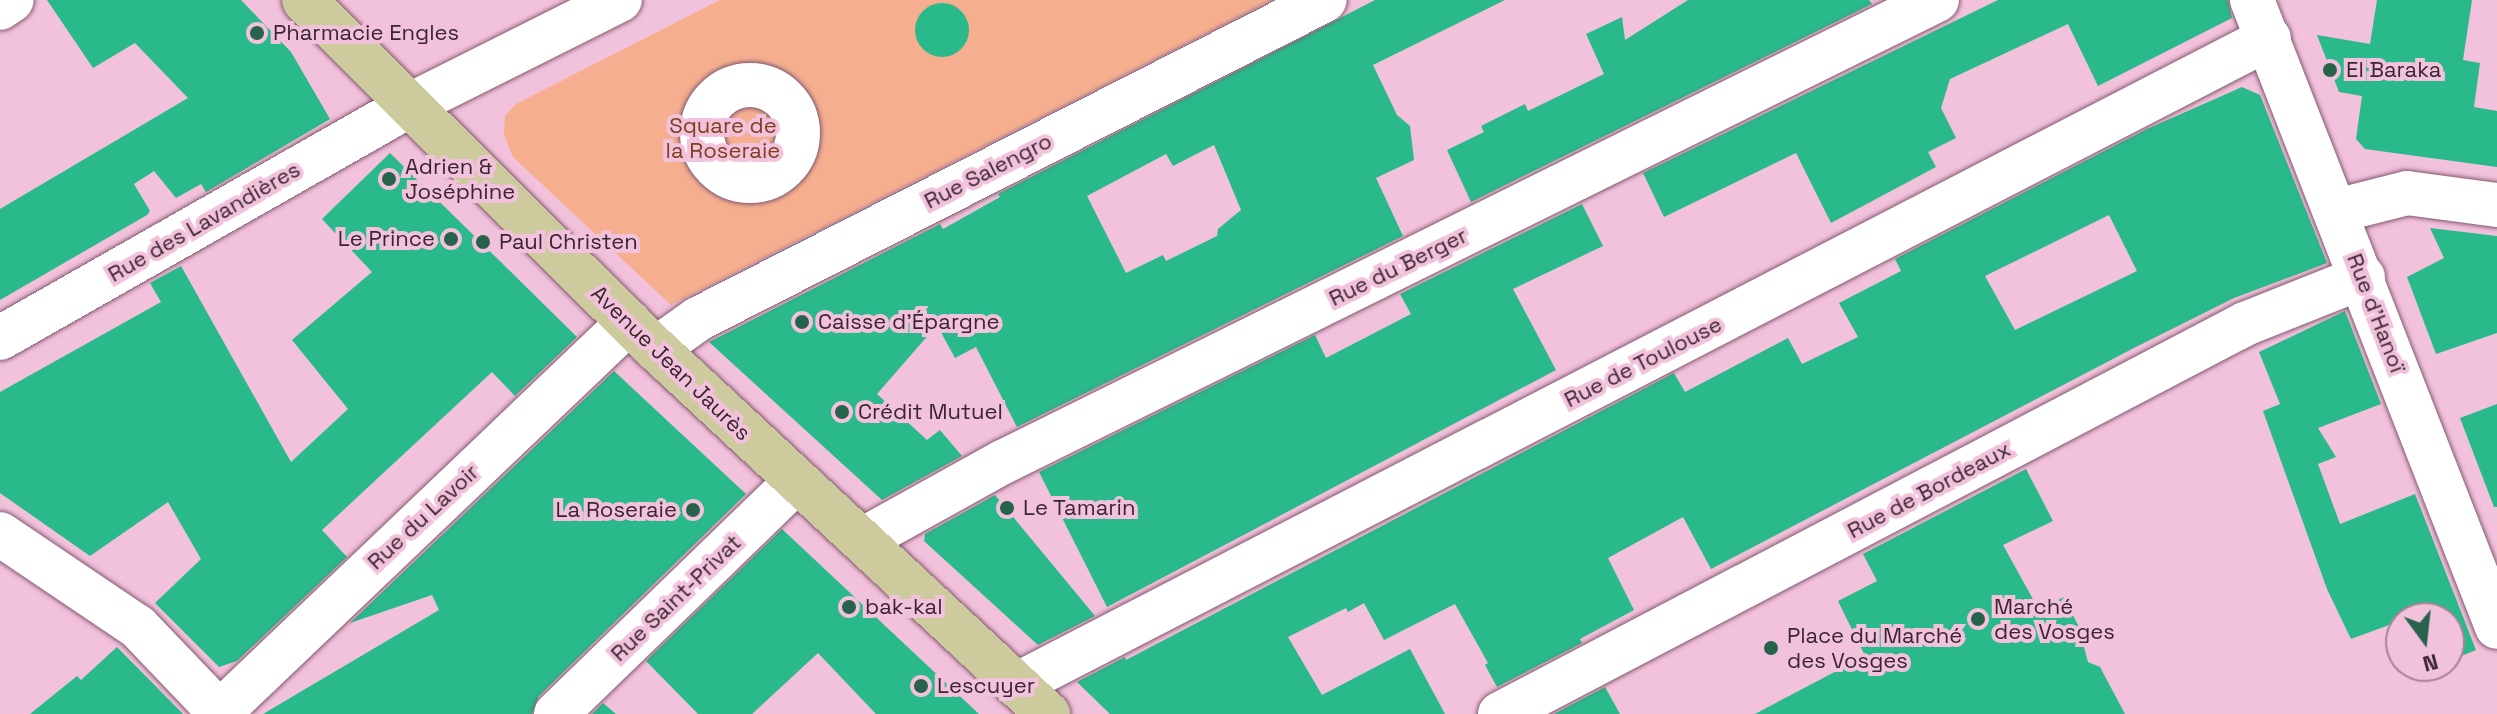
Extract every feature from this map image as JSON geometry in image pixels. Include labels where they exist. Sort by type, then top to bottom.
[{"type":"main road","name":"Avenue Jean Jaurès","points":[[304,0],[642,336],[795,482],[862,540],[1048,714]]},
{"type":"street","points":[[0,8],[12,0]]},
{"type":"street","name":"Rue des Lavandières","points":[[0,338],[408,106],[620,0]]},
{"type":"street","name":"Rue Salengro","points":[[642,336],[698,319],[1325,0]]},
{"type":"street","name":"Rue du Berger","points":[[862,540],[1003,462],[1937,0]]},
{"type":"street","name":"Rue d'Hanoï","points":[[2261,19],[2497,627]]},
{"type":"street","name":"Rue de Toulouse","points":[[1016,685],[2261,19]]},
{"type":"street","points":[[2336,211],[2407,193],[2497,205]]},
{"type":"street","name":"Rue de Bordeaux","points":[[1500,714],[2245,324],[2363,277]]},
{"type":"street","name":"Rue du Lavoir","points":[[220,713],[642,336]]},
{"type":"street","name":"Rue Saint-Privat","points":[[556,714],[795,482]]},
{"type":"street","points":[[0,534],[138,627],[220,713]]},
{"type":"green space","name":"Square de la Roseraie","points":[[720,0],[1272,0],[671,305],[513,157],[504,135],[505,116],[516,104]]},
{"type":"building","points":[[47,0],[241,0],[291,52],[330,119],[206,192],[201,184],[176,198],[154,171],[134,184],[150,211],[147,215],[0,300],[0,209],[188,98],[135,43],[93,68]]},
{"type":"building","points":[[1375,0],[1505,0],[1373,65],[1397,115],[1410,126],[1414,160],[1376,178],[1403,236],[1017,427],[976,347],[955,358],[937,325],[877,394],[927,440],[940,430],[962,456],[882,500],[709,342],[940,224],[943,229],[1000,197],[998,194]],"holes":[[[1214,145],[1241,210],[1218,229],[1217,236],[1166,261],[1163,255],[1126,273],[1087,196],[1166,154],[1173,166]]]},
{"type":"building","points":[[1688,0],[1869,0],[1872,4],[1471,202],[1447,150],[1484,132],[1481,126],[1525,104],[1528,111],[1604,74],[1586,34],[1622,17],[1625,40]]},
{"type":"building","points":[[1998,0],[2228,0],[2232,18],[2098,86],[2068,24],[1950,79],[1941,108],[1956,138],[1928,152],[1936,167],[1831,223],[1796,153],[1664,217],[1643,173]]},
{"type":"building","points":[[2377,0],[2472,0],[2463,60],[2480,63],[2474,107],[2497,111],[2497,167],[2365,149],[2356,139],[2362,96],[2339,92],[2317,35],[2370,44]]},
{"type":"building","points":[[942,3],[961,11],[969,30],[961,49],[942,57],[923,49],[915,30],[923,11]]},
{"type":"building","points":[[2242,87],[2260,95],[2327,263],[2234,298],[1711,569],[1683,517],[1608,558],[1634,610],[1580,639],[1582,643],[1497,687],[1485,665],[1488,663],[1455,604],[1384,640],[1364,603],[1348,612],[1346,608],[1288,637],[1322,695],[1410,649],[1445,714],[1110,714],[1077,682],[1125,657],[1126,660],[1674,373],[1685,392],[1788,338],[1802,364],[1858,337],[1839,303],[1901,271],[1895,259],[2147,129]],"holes":[[[2109,215],[2137,271],[2015,330],[1985,276]]]},
{"type":"building","points":[[390,153],[577,337],[515,396],[492,372],[322,530],[347,557],[237,661],[219,667],[155,603],[201,559],[168,502],[90,556],[0,493],[0,392],[161,302],[150,283],[181,266],[291,462],[348,409],[292,340],[372,272],[322,219]]},
{"type":"building","points":[[1582,204],[1603,246],[1513,289],[1556,370],[1107,607],[1039,472],[1315,335],[1326,358],[1411,314],[1400,294]]},
{"type":"building","points":[[2430,228],[2497,236],[2497,333],[2436,354],[2407,277],[2444,258]]},
{"type":"building","points":[[2345,311],[2381,404],[2318,428],[2336,457],[2318,464],[2340,524],[2415,494],[2457,602],[2385,602],[2385,627],[2351,639],[2327,589],[2263,411],[2280,404],[2259,352]]},
{"type":"building","points":[[614,371],[746,494],[539,696],[532,714],[263,714],[439,610],[432,595],[350,623]]},
{"type":"building","points":[[2497,404],[2497,507],[2494,507],[2460,418]]},
{"type":"building","points":[[2026,469],[2053,521],[2003,545],[2039,610],[2064,597],[2078,625],[2088,662],[2100,667],[2125,714],[1755,714],[1865,656],[1838,601],[1877,581],[1863,554]]},
{"type":"building","points":[[995,495],[1095,616],[1038,645],[924,541],[925,534]]},
{"type":"building","points":[[782,529],[979,714],[876,714],[818,653],[752,714],[698,714],[646,661]]},
{"type":"building","points":[[2465,622],[2476,650],[2465,654]]},
{"type":"building","points":[[117,647],[183,714],[30,714],[77,676],[81,680]]},
{"type":"building","points":[[1605,687],[1620,714],[1554,714]]},
{"type":"building","points":[[603,703],[616,714],[592,714]]},
{"type":"place","name":"Pharmacie Engles","points":[[257,33]]},
{"type":"place","name":"El Baraka","points":[[2330,70]]},
{"type":"place","name":"Adrien & Joséphine","points":[[389,179]]},
{"type":"place","name":"Le Prince","points":[[451,239]]},
{"type":"place","name":"Paul Christen","points":[[483,242]]},
{"type":"place","name":"Caisse d'Épargne","points":[[802,322]]},
{"type":"place","name":"Crédit Mutuel","points":[[842,412]]},
{"type":"place","name":"Le Tamarin","points":[[1007,508]]},
{"type":"place","name":"La Roseraie","points":[[693,510]]},
{"type":"place","name":"bak-kal","points":[[849,607]]},
{"type":"place","name":"Marché des Vosges","points":[[1978,619]]},
{"type":"place","name":"Place du Marché des Vosges","points":[[1771,648]]},
{"type":"place","name":"Lescuyer","points":[[921,686]]}]
